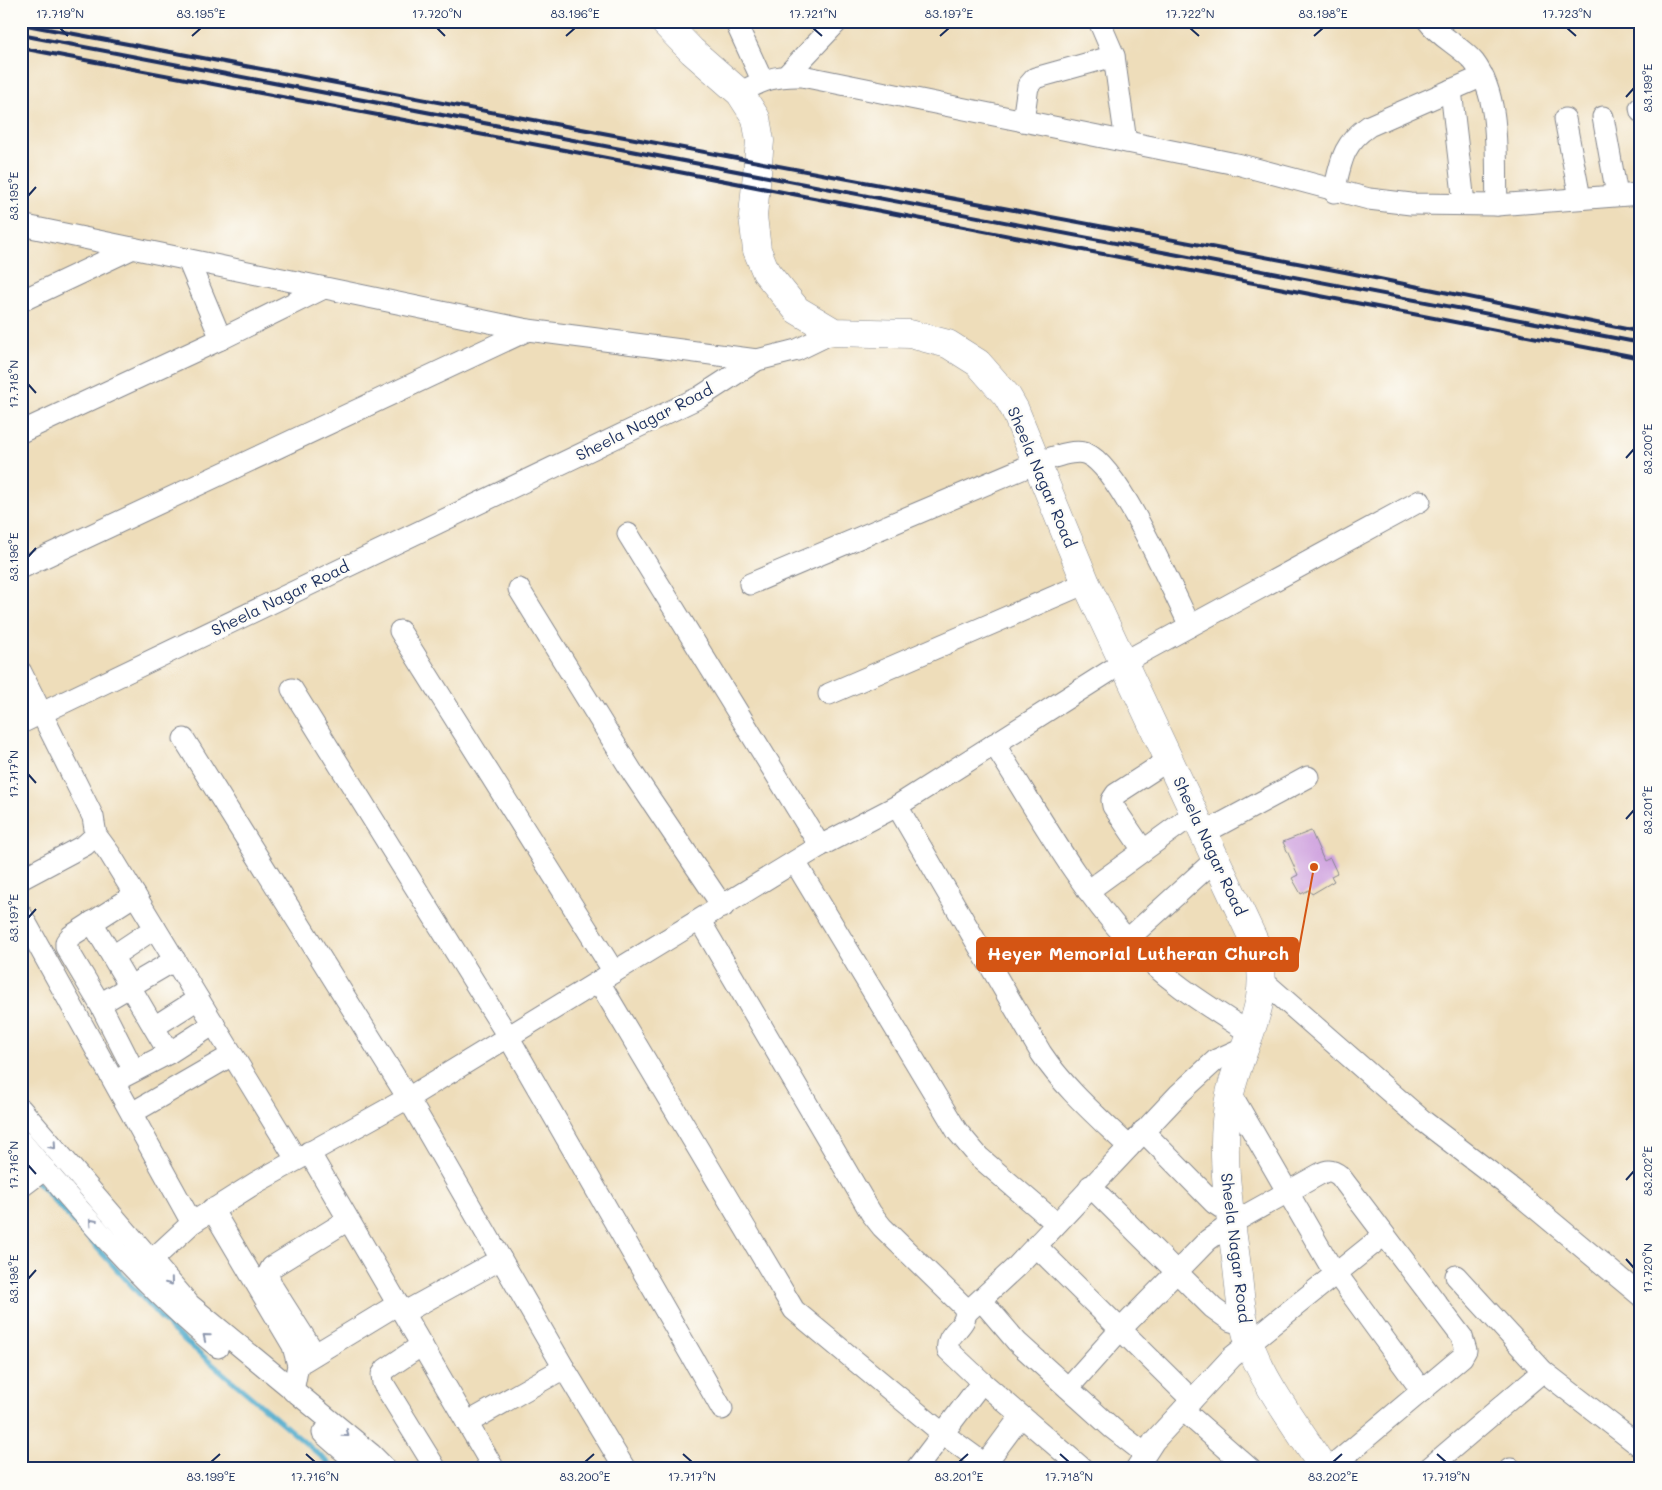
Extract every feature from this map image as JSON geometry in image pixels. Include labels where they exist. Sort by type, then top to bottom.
[{"type":"main road","points":[[663,21],[692,51],[751,87],[760,140],[753,216],[757,250],[766,272],[798,310],[834,332]]},
{"type":"main road","name":"Sheela Nagar Road","points":[[834,332],[910,334],[948,344],[978,362],[1007,396],[1086,583],[1256,946],[1262,964],[1263,981],[1258,1011],[1230,1092],[1225,1119],[1224,1146],[1231,1219],[1247,1333],[1268,1379],[1324,1469]]},
{"type":"street","points":[[735,21],[751,87],[787,75],[802,76],[1263,170],[1334,192],[1369,199],[1411,204],[1497,204],[1641,194]]},
{"type":"street","points":[[787,75],[838,21]]},
{"type":"street","points":[[1099,21],[1114,56],[1126,142]]},
{"type":"street","points":[[1428,21],[1434,29],[1462,50],[1482,76],[1494,110],[1497,204]]},
{"type":"street","points":[[1023,121],[1028,86],[1035,78],[1114,56]]},
{"type":"street","points":[[1334,192],[1344,153],[1357,134],[1369,126],[1482,76]]},
{"type":"street","points":[[1451,90],[1464,203]]},
{"type":"street","points":[[1603,117],[1617,195]]},
{"type":"street","points":[[1565,119],[1580,198]]},
{"type":"street","points":[[21,225],[322,289],[528,330],[756,360]]},
{"type":"street","points":[[21,301],[133,248]]},
{"type":"street","points":[[188,260],[221,339]]},
{"type":"street","points":[[21,432],[221,339],[322,289]]},
{"type":"street","points":[[21,568],[528,330]]},
{"type":"street","name":"Sheela Nagar Road","points":[[21,723],[700,397],[756,360],[797,350],[834,332]]},
{"type":"street","points":[[750,584],[1036,463],[1079,452],[1094,458],[1108,470],[1124,496],[1190,626]]},
{"type":"street","points":[[145,1267],[192,1222],[212,1209],[302,1156],[408,1098],[509,1038],[820,846],[897,806],[1124,662],[1420,501]]},
{"type":"street","points":[[628,534],[820,846]]},
{"type":"street","points":[[829,694],[1086,583]]},
{"type":"street","points":[[519,589],[634,775],[723,907]]},
{"type":"street","points":[[400,631],[606,977],[794,1310],[942,1433],[986,1467],[1021,1416]]},
{"type":"street","points":[[21,672],[93,817],[96,835],[232,1054],[348,1220],[494,1469]]},
{"type":"street","points":[[292,689],[509,1038],[722,1409]]},
{"type":"street","points":[[184,738],[408,1098],[564,1368],[625,1469]]},
{"type":"street","points":[[994,744],[1088,891],[1127,940],[1191,996],[1248,1040],[1216,1060],[1136,1139],[1090,1186],[1036,1246],[974,1307],[949,1339],[948,1350],[982,1382],[1083,1469]]},
{"type":"street","points":[[1143,850],[1112,800],[1116,794],[1170,759]]},
{"type":"street","points":[[1088,891],[1143,850],[1199,823],[1308,777]]},
{"type":"street","points":[[897,806],[1053,1071],[1078,1098],[1136,1139],[1214,1202],[1231,1219]]},
{"type":"street","points":[[21,879],[85,846],[96,835]]},
{"type":"street","points":[[1127,940],[1216,859]]},
{"type":"street","points":[[795,862],[957,1131],[975,1152],[1056,1223]]},
{"type":"street","points":[[134,1071],[100,1004],[66,947],[66,942],[70,936],[135,895]]},
{"type":"street","points":[[21,914],[192,1222]]},
{"type":"street","points":[[700,921],[871,1213],[882,1227],[964,1307],[974,1307],[1007,1332],[1112,1428],[1140,1461],[1247,1333],[1335,1273],[1384,1234]]},
{"type":"street","points":[[92,922],[169,1053]]},
{"type":"street","points":[[113,956],[155,928]]},
{"type":"street","points":[[100,1004],[174,960]]},
{"type":"street","points":[[1263,981],[1422,1120],[1516,1192],[1641,1296]]},
{"type":"street","points":[[154,1026],[198,999]]},
{"type":"street","points":[[113,1082],[169,1053],[214,1024]]},
{"type":"street","points":[[132,1113],[232,1054]]},
{"type":"street","points":[[1230,1092],[1335,1273],[1422,1391]]},
{"type":"street","points":[[21,1109],[145,1267],[178,1314],[358,1467]]},
{"type":"street","points":[[21,1141],[33,1178],[145,1267],[293,1391],[372,1454],[386,1469]]},
{"type":"street","points":[[1068,1388],[1120,1330],[1231,1219],[1288,1193],[1327,1170],[1332,1171],[1340,1176],[1465,1342],[1466,1350],[1462,1357],[1329,1469]]},
{"type":"street","points":[[1090,1186],[1213,1308],[1247,1333]]},
{"type":"street","points":[[212,1209],[293,1346],[307,1360]]},
{"type":"street","points":[[307,1360],[268,1277],[269,1272],[272,1268],[348,1220]]},
{"type":"street","points":[[1036,1246],[1120,1330],[1187,1405],[1250,1469]]},
{"type":"street","points":[[293,1391],[307,1360],[401,1309],[501,1259]]},
{"type":"street","points":[[1456,1276],[1543,1371],[1641,1447]]},
{"type":"street","points":[[422,1345],[386,1369],[382,1375],[383,1383],[436,1469]]},
{"type":"street","points":[[467,1423],[564,1368]]},
{"type":"street","points":[[1428,1469],[1543,1371]]},
{"type":"street","points":[[916,1469],[982,1382]]},
{"type":"building","points":[[1311,831],[1324,861],[1330,858],[1337,873],[1331,876],[1334,881],[1312,894],[1309,890],[1301,894],[1292,878],[1298,875],[1283,842]]},
{"type":"waterway","points":[[21,1165],[29,1174]]},
{"type":"waterway","points":[[37,1182],[170,1328],[336,1469]]},
{"type":"railway","points":[[21,24],[1345,272],[1641,332]]},
{"type":"railway","points":[[21,35],[1641,343]]},
{"type":"railway","points":[[21,48],[591,155],[1641,358]]},
{"type":"place","name":"Heyer Memorial Lutheran Church","points":[[1314,867]]}]
